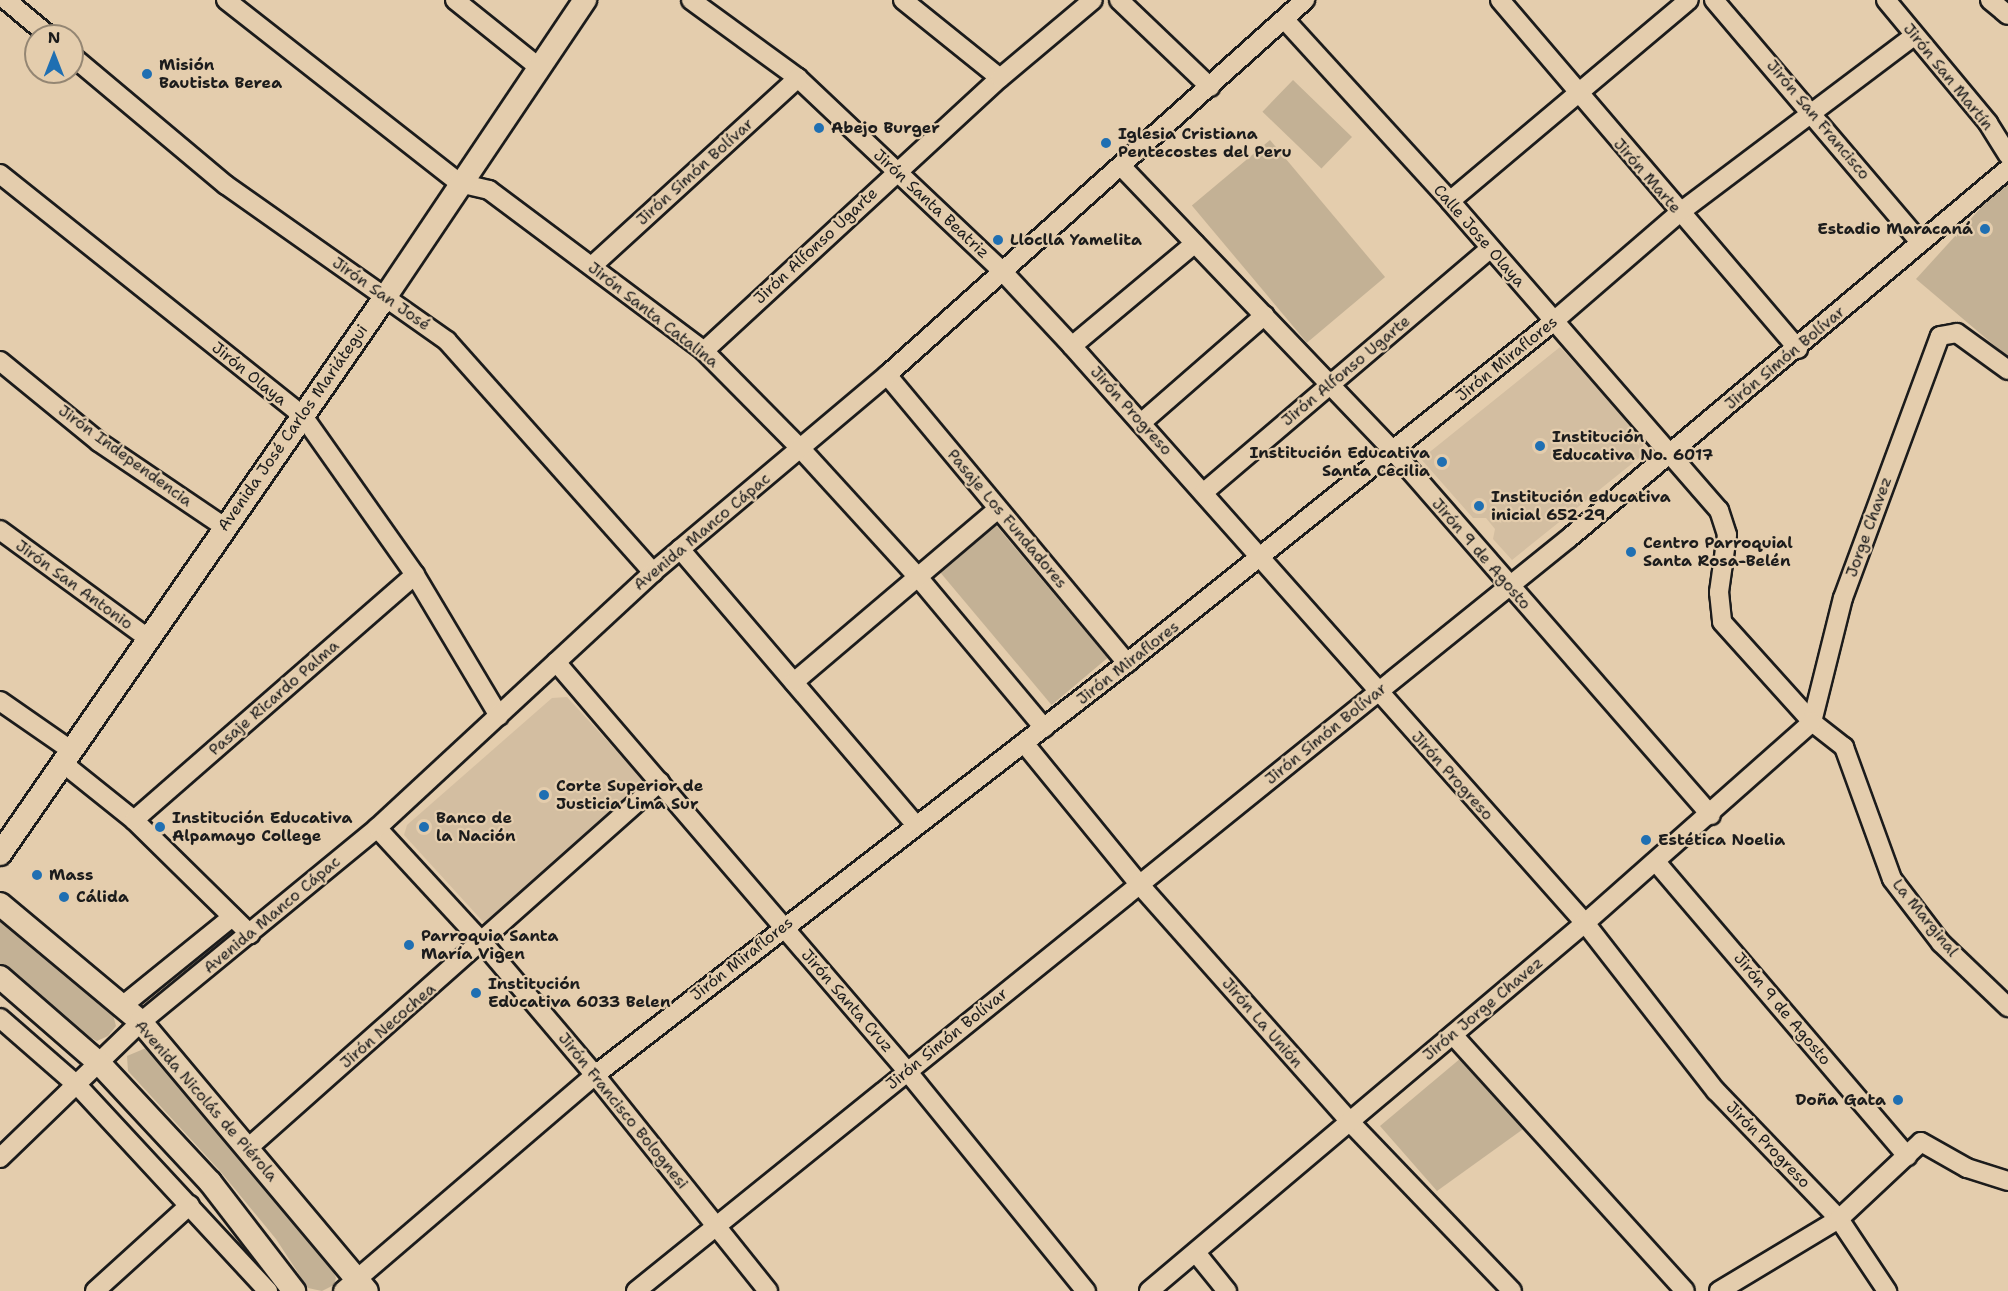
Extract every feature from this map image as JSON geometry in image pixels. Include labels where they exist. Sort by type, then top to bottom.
[{"type":"main road","name":"Avenida José Carlos Mariátegui","points":[[0,854],[68,758],[224,526],[386,296],[459,183],[585,0]]},
{"type":"main road","name":"Avenida Nicolás de Piérola","points":[[0,904],[141,1022],[248,1148],[356,1287]]},
{"type":"main road","points":[[0,977],[99,1063],[210,1182],[294,1291]]},
{"type":"street","points":[[6,0],[34,24]]},
{"type":"street","name":"Jirón Santa Catalina","points":[[226,0],[459,183],[489,190],[704,351],[801,449],[916,576],[1044,728]]},
{"type":"street","points":[[455,0],[540,68]]},
{"type":"street","name":"Jirón Santa Beatriz","points":[[691,0],[798,78],[1003,272]]},
{"type":"street","points":[[903,0],[1000,78]]},
{"type":"street","name":"Jirón Alfonso Ugarte","points":[[704,351],[896,171],[1000,78],[1093,0]]},
{"type":"street","points":[[1119,0],[1210,87]]},
{"type":"street","name":"Avenida Manco Cápac","points":[[0,1158],[78,1086],[141,1022],[377,828],[653,572],[887,375],[1122,167],[1305,0]]},
{"type":"street","name":"Jirón Marte","points":[[1500,0],[1578,96],[1798,349]]},
{"type":"street","points":[[1450,201],[1578,96],[1689,0]]},
{"type":"street","name":"Jirón San Francisco","points":[[1714,0],[1814,113],[1920,242]]},
{"type":"street","name":"Jirón San Martín","points":[[1886,0],[1988,123],[2008,155]]},
{"type":"street","points":[[1990,0],[2008,15]]},
{"type":"street","name":"Calle Jose Olaya","points":[[1285,20],[1450,201],[1489,250],[1672,453]]},
{"type":"street","name":"Jirón Miraflores","points":[[356,1287],[595,1075],[783,926],[915,824],[1024,744],[1261,558],[1554,321],[1679,213],[1914,36]]},
{"type":"street","name":"Jirón San José","points":[[84,66],[226,185],[447,341],[653,572]]},
{"type":"street","name":"Jirón Simón Bolívar","points":[[592,266],[798,78]]},
{"type":"street","points":[[1988,123],[2008,124]]},
{"type":"street","name":"Jirón 9 de Agosto","points":[[1122,167],[1394,452],[1507,585],[1711,815]]},
{"type":"street","name":"Jirón Simón Bolívar","points":[[636,1291],[718,1228],[907,1071],[1378,693],[1507,585],[1672,453],[1798,349],[1920,242],[2008,169]]},
{"type":"street","name":"Jirón Olaya","points":[[0,174],[303,416],[415,575],[499,716]]},
{"type":"street","points":[[1072,346],[1195,243]]},
{"type":"street","name":"Jirón Alfonso Ugarte","points":[[1203,492],[1489,250]]},
{"type":"street","name":"Jirón Progreso","points":[[1003,272],[1203,492],[1378,693],[1585,923],[1716,1091],[1839,1219],[1887,1291]]},
{"type":"street","points":[[1141,423],[1265,315]]},
{"type":"street","name":"Jorge Chavez","points":[[1812,722],[1843,598],[1940,336],[1948,332],[1957,333],[2008,369]]},
{"type":"street","name":"Jirón Independencia","points":[[0,361],[99,442],[224,526]]},
{"type":"street","name":"Pasaje Los Fundadores","points":[[887,375],[1127,663]]},
{"type":"street","name":"La Marginal","points":[[1672,453],[1724,522],[1728,553],[1719,592],[1722,622],[1812,722],[1844,747],[1892,879],[1941,943],[2008,1007]]},
{"type":"street","points":[[794,682],[916,576],[998,509]]},
{"type":"street","name":"Jirón San Antonio","points":[[0,530],[149,639]]},
{"type":"street","points":[[680,549],[915,824]]},
{"type":"street","name":"Pasaje Ricardo Palma","points":[[134,820],[415,575]]},
{"type":"street","name":"Jirón Santa Cruz","points":[[556,662],[907,1071],[1086,1291]]},
{"type":"street","points":[[0,701],[68,758],[250,934]]},
{"type":"street","name":"Jirón Jorge Chavez","points":[[1149,1291],[1197,1254],[1711,815],[1812,722]]},
{"type":"street","name":"Jirón La Unión","points":[[1024,744],[1139,884],[1350,1122],[1512,1291]]},
{"type":"street","name":"Jirón Necochea","points":[[248,1148],[483,943],[660,782]]},
{"type":"street","name":"Jirón Francisco Bolognesi","points":[[377,828],[483,943],[595,1075],[768,1291]]},
{"type":"street","name":"Jirón 9 de Agosto","points":[[1656,862],[1907,1156]]},
{"type":"street","points":[[121,1007],[232,916]]},
{"type":"street","points":[[209,935],[224,955]]},
{"type":"street","points":[[159,976],[175,995]]},
{"type":"street","points":[[0,1018],[78,1086],[268,1291]]},
{"type":"street","points":[[1453,1035],[1685,1291]]},
{"type":"street","points":[[1719,1291],[1839,1219],[1921,1142],[1967,1168],[2008,1181]]},
{"type":"street","points":[[94,1291],[190,1205]]},
{"type":"street","points":[[1197,1254],[1227,1291]]},
{"type":"shaded area","points":[[1293,80],[1352,137],[1321,169],[1262,112]]},
{"type":"shaded area","points":[[1270,140],[1385,277],[1307,343],[1192,206]]},
{"type":"shaded area","name":"Estadio Maracaná","points":[[2008,178],[2008,357],[1916,279]]},
{"type":"shaded area","name":"Institución Educativa No. 6017","points":[[1560,347],[1642,437],[1644,454],[1512,560],[1493,539],[1495,529],[1486,518],[1473,518],[1421,459]]},
{"type":"shaded area","points":[[995,524],[1107,658],[1052,705],[939,571]]},
{"type":"shaded area","points":[[567,697],[646,783],[487,926],[404,835],[407,825],[552,698]]},
{"type":"shaded area","points":[[0,917],[112,1011],[116,1026],[108,1036],[97,1041],[85,1035],[0,964]]},
{"type":"shaded area","points":[[146,1048],[330,1264],[336,1278],[334,1285],[322,1291],[308,1288],[276,1239],[220,1171],[128,1071],[127,1056]]},
{"type":"shaded area","points":[[1461,1058],[1526,1127],[1437,1191],[1380,1126]]},
{"type":"place","name":"Misión Bautista Berea","points":[[147,74]]},
{"type":"place","name":"Abejo Burger","points":[[819,128]]},
{"type":"place","name":"Iglesia Cristiana Pentecostes del Peru","points":[[1106,143]]},
{"type":"place","name":"Estadio Maracaná","points":[[1985,229]]},
{"type":"place","name":"Lloclla Yamelita","points":[[998,240]]},
{"type":"place","name":"Institución Educativa No. 6017","points":[[1540,446]]},
{"type":"place","name":"Institución Educativa Santa Cecilia","points":[[1442,462]]},
{"type":"place","name":"Institución educativa inicial 652 29","points":[[1479,506]]},
{"type":"place","name":"Centro Parroquial Santa Rosa-Belén","points":[[1631,552]]},
{"type":"place","name":"Corte Superior de Justicia Lima Sur","points":[[544,795]]},
{"type":"place","name":"Institución Educativa Alpamayo College","points":[[160,827]]},
{"type":"place","name":"Banco de la Nación","points":[[424,827]]},
{"type":"place","name":"Estética Noelia","points":[[1646,840]]},
{"type":"place","name":"Mass","points":[[37,875]]},
{"type":"place","name":"Cálida","points":[[64,897]]},
{"type":"place","name":"Parroquia Santa María Vigen","points":[[409,945]]},
{"type":"place","name":"Institución Educativa 6033 Belen","points":[[476,993]]},
{"type":"place","name":"Doña Gata","points":[[1898,1100]]}]
